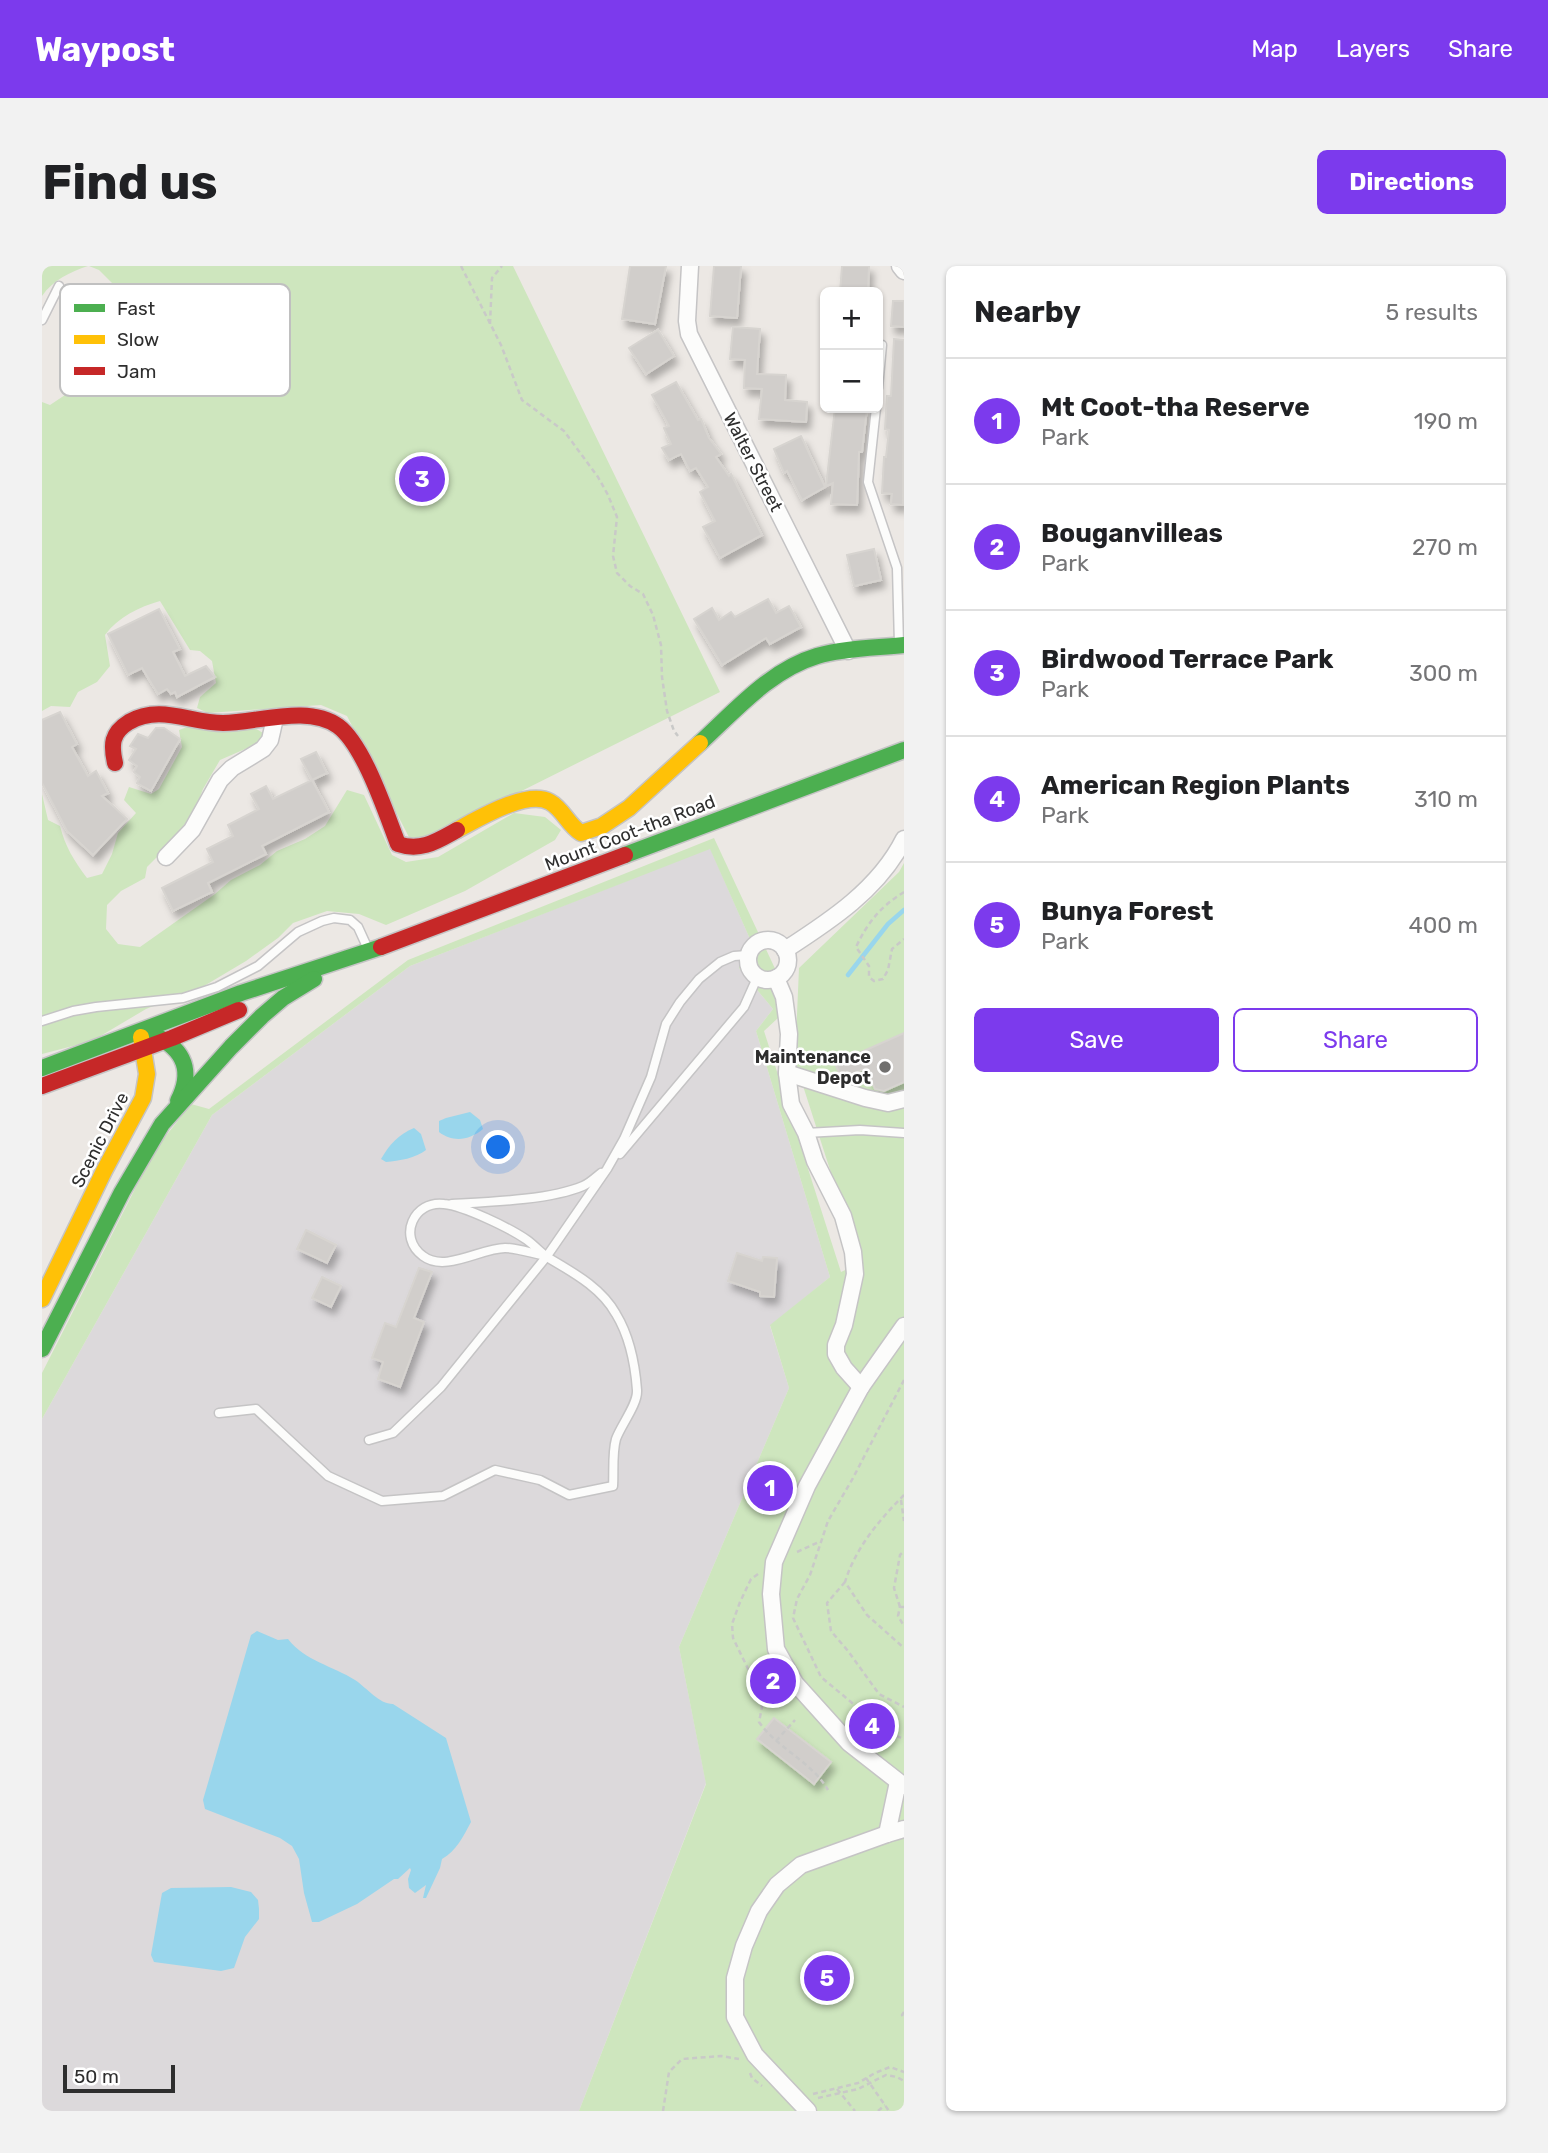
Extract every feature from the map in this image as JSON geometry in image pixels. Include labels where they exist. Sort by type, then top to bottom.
[{"type":"main road","points":[[115,763],[112,744],[114,736],[125,726],[149,715],[163,713],[192,720],[224,723],[303,716],[326,719],[339,726],[350,739],[374,784],[398,844],[417,849],[431,845],[511,804],[538,798],[549,801],[574,830],[581,833],[602,826],[629,808],[752,695],[782,671],[817,656],[901,645]]},
{"type":"main road","name":"Mount Coot-tha Road","points":[[42,1068],[260,986],[369,951],[904,750]]},
{"type":"main road","name":"Mount Coot-tha Road","points":[[42,1087],[166,1040],[321,975],[369,951]]},
{"type":"main road","points":[[162,1124],[230,1047],[262,1016],[289,993],[321,975]]},
{"type":"main road","points":[[42,1349],[121,1192],[182,1095],[186,1082],[186,1070],[181,1056],[166,1040],[139,1031]]},
{"type":"main road","name":"Scenic Drive","points":[[42,1298],[98,1183],[144,1098],[147,1080],[139,1031]]},
{"type":"street","name":"Walter Street","points":[[690,266],[687,321],[689,334],[848,651]]},
{"type":"street","points":[[900,266],[904,271]]},
{"type":"street","points":[[166,857],[192,831],[220,780],[232,768],[263,749],[270,740],[275,718]]},
{"type":"street","points":[[785,950],[820,928],[858,898],[896,856],[904,839]]},
{"type":"street","points":[[762,941],[775,942],[785,950],[788,963],[782,975],[776,978],[757,978],[749,968],[748,955],[751,949],[762,941]]},
{"type":"street","points":[[776,978],[784,997],[789,1034],[788,1073],[791,1104],[806,1133],[815,1161],[843,1216],[853,1252],[855,1274],[836,1353],[844,1368],[860,1387]]},
{"type":"street","points":[[788,1073],[887,1103],[904,1099]]},
{"type":"street","points":[[887,1834],[901,1784],[849,1743],[795,1683],[776,1648],[771,1594],[774,1562],[807,1486],[860,1387],[904,1326]]},
{"type":"street","points":[[804,2103],[755,2055],[735,2017],[735,1978],[744,1946],[759,1911],[777,1885],[801,1865],[904,1829]]},
{"type":"lane","points":[[42,320],[59,286]]},
{"type":"lane","points":[[876,413],[869,482],[897,568],[901,645]]},
{"type":"lane","points":[[42,1021],[73,1011],[148,1001],[170,1001],[209,990],[258,966],[298,932],[322,920],[350,920],[358,927],[369,951]]},
{"type":"lane","points":[[547,1256],[505,1248],[458,1260],[426,1259],[415,1250],[409,1239],[409,1229],[414,1218],[423,1209],[436,1203],[524,1198],[562,1192],[585,1185],[607,1169],[639,1109],[666,1024],[680,1002],[699,979],[720,962],[734,956],[748,955]]},
{"type":"lane","points":[[369,1440],[393,1433],[441,1387],[547,1256],[607,1169],[744,1007],[757,978]]},
{"type":"lane","points":[[806,1133],[860,1130],[904,1133]]},
{"type":"lane","points":[[219,1413],[256,1409],[328,1476],[382,1501],[443,1496],[495,1470],[541,1480],[569,1495],[613,1486],[615,1441],[638,1394],[631,1344],[615,1312],[590,1284],[514,1232],[450,1204]]},
{"type":"path","points":[[461,266],[501,345],[522,400],[564,431],[608,495],[617,517],[613,556],[617,573],[643,594],[653,615],[661,645],[667,711],[674,731],[691,752]]},
{"type":"path","points":[[490,324],[492,278],[502,266]]},
{"type":"path","points":[[904,892],[866,925],[856,947],[869,966],[869,977],[874,981],[883,979],[888,970],[892,949],[904,939]]},
{"type":"path","points":[[904,1380],[828,1521],[810,1575],[797,1599],[793,1618],[821,1677],[869,1717],[904,1739]]},
{"type":"path","points":[[902,1497],[904,1521]]},
{"type":"path","points":[[902,1497],[874,1527],[850,1565],[845,1582],[827,1603],[831,1631],[879,1694],[904,1707]]},
{"type":"path","points":[[797,1551],[821,1541]]},
{"type":"path","points":[[904,1551],[900,1555],[894,1588],[902,1607],[898,1616],[904,1626]]},
{"type":"path","points":[[774,1562],[751,1580],[732,1624],[733,1638],[753,1679],[762,1707],[758,1722],[776,1741],[820,1776],[828,1790]]},
{"type":"path","points":[[845,1582],[867,1615],[904,1648]]},
{"type":"path","points":[[776,1741],[794,1720]]},
{"type":"path","points":[[904,2012],[904,2018]]},
{"type":"path","points":[[663,2111],[669,2072],[682,2059],[721,2056],[745,2060],[755,2055]]},
{"type":"path","points":[[804,2103],[858,2083],[890,2067],[904,2072]]},
{"type":"path","points":[[804,2103],[841,2094],[886,2075],[904,2081]]},
{"type":"path","points":[[866,2078],[889,2111]]},
{"type":"path","points":[[837,2089],[855,2111]]},
{"type":"path","points":[[878,2111],[885,2105]]},
{"type":"shaded area","points":[[710,848],[750,939],[740,954],[739,968],[773,1009],[756,1031],[830,1277],[770,1326],[789,1388],[679,1647],[706,1783],[579,2111],[42,2111],[42,1419],[212,1115],[410,966]]},
{"type":"green space","points":[[42,266],[88,266],[62,277],[42,296]]},
{"type":"green space","points":[[89,266],[513,266],[720,692],[413,845],[347,716],[321,705],[208,713],[197,708],[200,697],[216,683],[212,661],[200,651],[190,650],[160,601],[130,614],[116,623],[105,635],[110,666],[97,682],[78,692],[70,707],[51,706],[42,711],[42,402],[50,405],[64,396],[290,396],[290,284],[113,284],[99,270]]},
{"type":"green space","points":[[250,725],[263,733],[261,742],[220,760],[196,807],[174,840],[147,867],[145,878],[121,891],[107,905],[106,929],[118,944],[140,947],[231,880],[260,865],[277,851],[305,839],[325,826],[347,790],[364,795],[392,855],[406,862],[438,857],[514,813],[545,817],[561,830],[555,840],[465,891],[386,925],[359,914],[327,911],[293,923],[278,938],[246,961],[204,986],[146,1009],[92,1041],[42,1054],[42,794],[48,820],[60,826],[70,853],[87,878],[102,874],[118,833],[136,813],[124,800],[129,787],[151,794],[159,789],[182,747],[179,730],[187,727]]},
{"type":"green space","points":[[714,838],[792,1005],[764,1031],[841,1272],[860,1263],[795,1061],[799,968],[899,872],[904,863],[904,2111],[579,2111],[706,1784],[679,1647],[789,1388],[770,1325],[830,1277],[756,1031],[773,1009],[739,968],[740,955],[750,939],[710,849],[410,966],[212,1115],[42,1419],[42,1373],[136,1187],[161,1142],[191,1104],[209,1109],[408,960]]},
{"type":"water","points":[[470,1112],[480,1120],[483,1129],[478,1133],[456,1139],[439,1132],[439,1121]]},
{"type":"water","points":[[414,1128],[421,1134],[426,1150],[402,1160],[386,1162],[381,1159],[395,1140]]},
{"type":"water","points":[[257,1631],[278,1640],[288,1639],[303,1653],[347,1675],[378,1699],[393,1704],[446,1738],[471,1822],[455,1848],[442,1859],[426,1898],[423,1898],[426,1885],[415,1893],[409,1888],[410,1868],[398,1879],[357,1904],[319,1922],[312,1922],[299,1859],[292,1846],[280,1838],[205,1809],[203,1800],[251,1635]]},
{"type":"water","points":[[231,1887],[251,1892],[258,1900],[259,1909],[259,1919],[245,1937],[234,1968],[221,1971],[154,1962],[151,1955],[162,1893],[171,1888]]},
{"type":"building","points":[[630,266],[666,266],[655,324],[622,319]]},
{"type":"building","points":[[714,266],[741,266],[737,318],[710,316]]},
{"type":"building","points":[[842,266],[869,266],[868,287],[840,287]]},
{"type":"building","points":[[893,301],[904,301],[904,327],[891,326]]},
{"type":"building","points":[[733,327],[760,329],[757,374],[786,375],[785,400],[807,402],[806,422],[759,419],[762,389],[744,388],[745,360],[730,359]]},
{"type":"building","points":[[658,330],[674,356],[646,374],[629,348]]},
{"type":"building","points":[[894,339],[904,340],[903,505],[891,504],[892,494],[882,493],[889,430],[885,429],[887,396],[891,396]]},
{"type":"building","points":[[676,382],[721,454],[716,457],[729,476],[731,474],[762,535],[720,558],[703,527],[715,521],[700,492],[708,487],[696,468],[690,471],[681,454],[669,460],[662,448],[671,444],[664,428],[669,426],[652,395]]},
{"type":"building","points":[[834,413],[866,413],[862,452],[859,452],[857,505],[831,504],[833,483],[826,486]]},
{"type":"building","points":[[801,436],[825,487],[802,500],[787,471],[784,473],[774,449]]},
{"type":"building","points":[[874,549],[881,580],[854,586],[847,555]]},
{"type":"building","points":[[768,599],[776,613],[789,606],[801,627],[770,644],[766,638],[722,665],[694,619],[712,608],[719,620],[731,612],[735,617]]},
{"type":"building","points":[[159,609],[180,649],[173,652],[185,676],[206,666],[215,677],[177,697],[175,692],[171,694],[167,689],[158,694],[142,668],[128,675],[108,634]]},
{"type":"building","points":[[60,712],[77,744],[72,747],[88,776],[96,771],[108,793],[102,796],[127,819],[93,855],[67,831],[42,783],[42,720]]},
{"type":"building","points":[[156,728],[164,728],[180,739],[151,791],[137,783],[140,777],[134,772],[137,766],[129,760],[136,749],[130,746],[138,734],[148,738]]},
{"type":"building","points":[[316,752],[327,773],[312,780],[301,759]]},
{"type":"building","points":[[312,780],[329,812],[262,846],[266,854],[208,883],[212,892],[173,911],[162,888],[213,862],[207,849],[233,836],[228,825],[259,809],[251,794],[266,786],[273,799]]},
{"type":"building","name":"Maintenance Depot","points":[[904,1033],[904,1082],[884,1091],[875,1089],[866,1068],[842,1079],[836,1066]]},
{"type":"building","points":[[306,1230],[336,1245],[327,1263],[297,1249]]},
{"type":"building","points":[[737,1253],[762,1261],[763,1257],[777,1258],[774,1297],[760,1296],[760,1292],[728,1281]]},
{"type":"building","points":[[419,1268],[432,1272],[414,1318],[424,1322],[400,1387],[378,1379],[383,1362],[372,1358],[385,1323],[396,1327]]},
{"type":"building","points":[[322,1277],[341,1286],[331,1307],[312,1298]]},
{"type":"building","points":[[774,1718],[831,1762],[814,1784],[757,1739]]},
{"type":"waterway","points":[[848,975],[888,924],[904,910]]},
{"type":"traffic: fast","points":[[700,743],[754,693],[800,662],[838,651],[904,645]]},
{"type":"traffic: fast","points":[[625,855],[904,750]]},
{"type":"traffic: fast","points":[[42,1068],[241,993],[381,947]]},
{"type":"traffic: fast","points":[[42,1349],[122,1192],[162,1124],[262,1016],[283,998],[314,979]]},
{"type":"traffic: fast","points":[[156,1036],[174,1048],[183,1063],[185,1081],[178,1101]]},
{"type":"traffic: slow","points":[[457,830],[503,807],[529,799],[540,799],[555,805],[581,833],[602,826],[629,808],[700,743]]},
{"type":"traffic: slow","points":[[42,1299],[143,1098],[147,1074],[141,1037]]},
{"type":"traffic: jam","points":[[115,763],[113,745],[116,735],[123,726],[141,717],[164,714],[223,723],[282,716],[312,716],[338,726],[357,748],[373,780],[398,844],[422,846],[457,830]]},
{"type":"traffic: jam","points":[[381,947],[625,855]]},
{"type":"traffic: jam","points":[[42,1086],[239,1010]]},
{"type":"place","name":"Birdwood Terrace Park","points":[[422,479]]},
{"type":"place","name":"Maintenance Depot","points":[[885,1067]]},
{"type":"place","name":"Mt Coot-tha Reserve","points":[[770,1488]]},
{"type":"place","name":"Bouganvilleas","points":[[773,1681]]},
{"type":"place","name":"American Region Plants","points":[[872,1726]]},
{"type":"place","name":"Bunya Forest","points":[[827,1978]]}]
